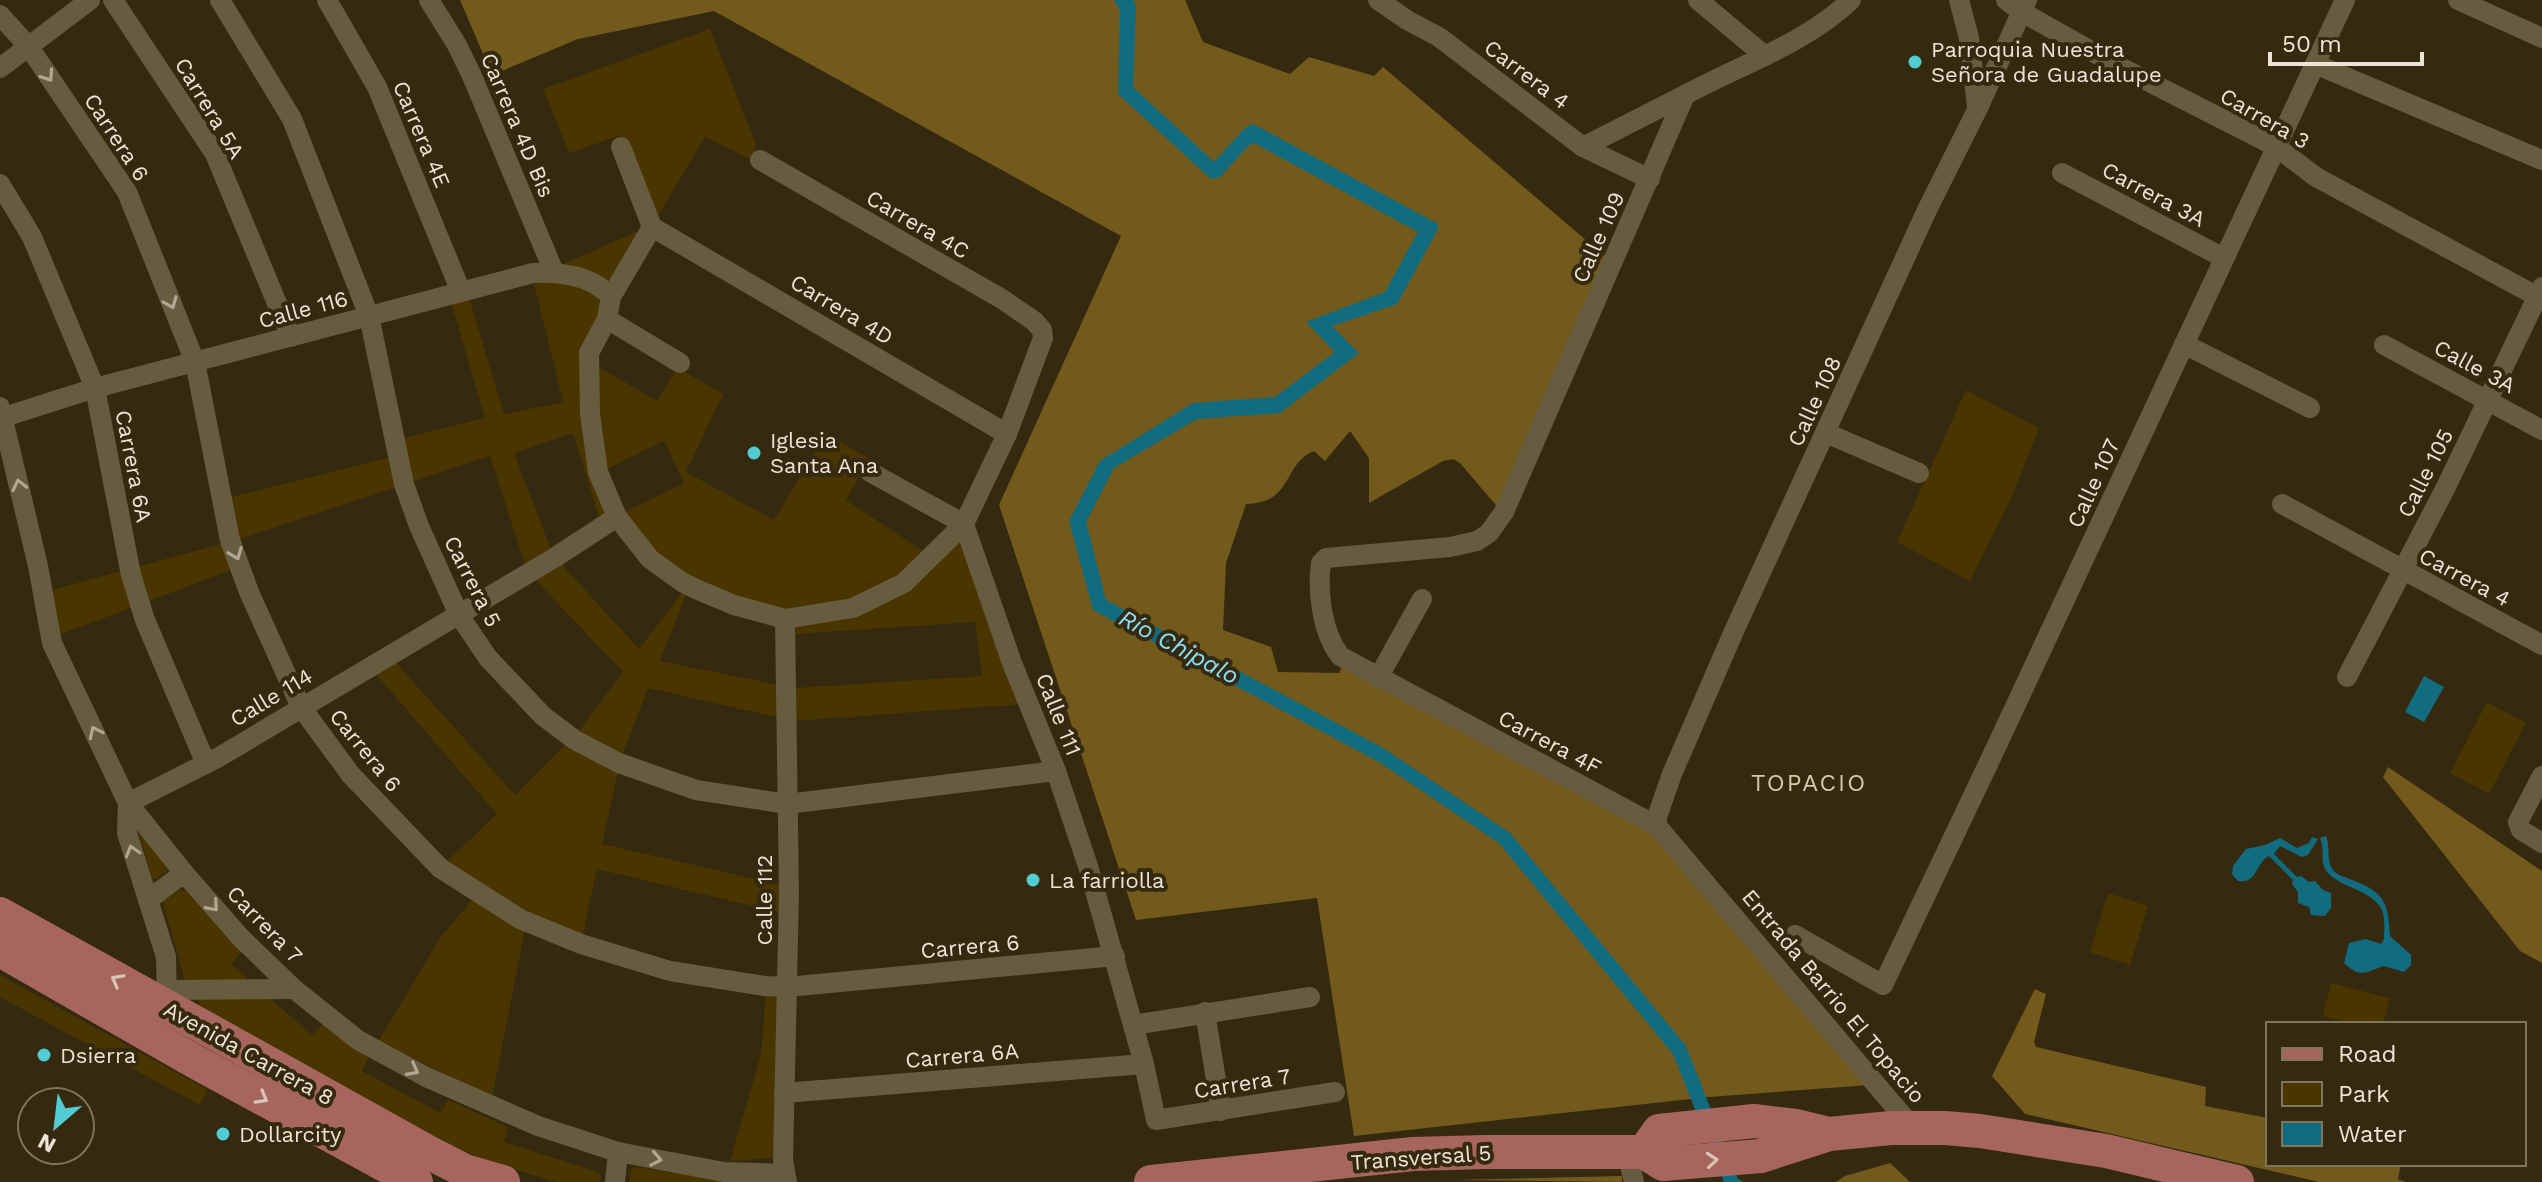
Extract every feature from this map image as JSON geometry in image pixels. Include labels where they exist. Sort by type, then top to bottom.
[{"type":"main road","name":"Avenida Carrera 8","points":[[0,914],[167,999],[465,1171],[503,1182]]},
{"type":"main road","name":"Avenida Carrera 8","points":[[0,950],[194,1061],[416,1182]]},
{"type":"main road","name":"Transversal 5","points":[[1645,1156],[1754,1121],[1829,1134]]},
{"type":"main road","name":"Transversal 5","points":[[1151,1182],[1413,1154],[1761,1156],[1829,1134],[1913,1128],[1980,1131],[2095,1149],[2237,1182]]},
{"type":"street","points":[[0,68],[90,0]]},
{"type":"street","name":"Carrera 5A","points":[[113,0],[215,154],[291,337]]},
{"type":"street","name":"Carrera 5","points":[[220,0],[292,119],[369,316],[404,484],[419,526],[459,615],[488,658],[543,716],[575,740],[619,763],[696,790],[787,804],[1056,771]]},
{"type":"street","name":"Carrera 4E","points":[[327,0],[377,87],[461,292]]},
{"type":"street","name":"Carrera 4D Bis","points":[[429,0],[472,76],[554,272]]},
{"type":"street","name":"Carrera 4","points":[[1378,0],[1439,37],[1583,147],[1650,179]]},
{"type":"street","points":[[1698,0],[1765,56]]},
{"type":"street","points":[[1959,0],[1969,38],[1978,108]]},
{"type":"street","name":"Calle 107","points":[[1795,935],[1883,985],[2192,347],[2224,258],[2345,0]]},
{"type":"street","points":[[2458,0],[2542,38]]},
{"type":"street","points":[[1583,147],[1765,56],[1829,20],[1844,2]]},
{"type":"street","name":"Calle 108","points":[[1657,826],[1657,817],[1672,774],[1734,631],[1927,210],[1978,108],[2018,4]]},
{"type":"street","name":"Carrera 3","points":[[2018,4],[2116,65],[2275,146],[2316,177],[2541,295]]},
{"type":"street","name":"Carrera 6","points":[[0,15],[29,47],[127,192],[195,362],[230,540],[249,592],[301,707],[351,775],[440,868],[520,919],[581,944],[670,971],[765,986],[787,987],[1115,956]]},
{"type":"street","points":[[2315,64],[2542,160]]},
{"type":"street","name":"Calle 109","points":[[1340,656],[1330,643],[1320,591],[1323,560],[1450,547],[1483,537],[1504,512],[1650,179],[1678,102]]},
{"type":"street","points":[[621,147],[652,227],[611,297],[607,319],[589,353],[590,414],[598,472],[617,517],[650,559],[682,582],[734,605],[785,619],[853,608],[904,583],[964,524],[1007,434]]},
{"type":"street","name":"Carrera 4C","points":[[760,160],[1002,299],[1034,321],[1042,330],[1043,338],[1007,434]]},
{"type":"street","name":"Carrera 3A","points":[[2062,173],[2224,258]]},
{"type":"street","name":"Carrera 6A","points":[[0,184],[32,237],[95,388],[131,575],[145,620],[206,764]]},
{"type":"street","name":"Carrera 4D","points":[[652,227],[1007,434]]},
{"type":"street","name":"Calle 116","points":[[2,412],[533,273],[554,272],[573,276],[603,287],[611,297]]},
{"type":"street","name":"Calle 105","points":[[2347,677],[2541,295]]},
{"type":"street","points":[[607,319],[680,363]]},
{"type":"street","name":"Calle 3A","points":[[2384,345],[2542,430]]},
{"type":"street","points":[[2192,347],[2310,408]]},
{"type":"street","name":"Carrera 7","points":[[2,412],[52,643],[128,803],[241,938],[294,989],[358,1040],[426,1077],[538,1126],[618,1152],[724,1172],[786,1178]]},
{"type":"street","points":[[1826,433],[1919,473]]},
{"type":"street","points":[[870,472],[964,524]]},
{"type":"street","name":"Carrera 4","points":[[2282,504],[2542,645]]},
{"type":"street","name":"Calle 114","points":[[128,803],[206,764],[459,615],[617,517]]},
{"type":"street","name":"Calle 111","points":[[964,524],[1012,663],[1056,771],[1115,956],[1156,1120]]},
{"type":"street","points":[[1378,678],[1422,599]]},
{"type":"street","name":"Calle 112","points":[[785,619],[789,893],[783,1160],[786,1178]]},
{"type":"street","name":"Carrera 4F","points":[[1340,656],[1657,826],[1717,896]]},
{"type":"street","points":[[2542,776],[2518,822],[2521,830],[2542,843]]},
{"type":"street","points":[[128,803],[127,833],[166,957],[167,999],[294,989]]},
{"type":"street","points":[[148,900],[184,873]]},
{"type":"street","name":"Entrada Barrio El Topacio","points":[[1717,896],[1913,1128]]},
{"type":"street","points":[[1133,1025],[1310,997]]},
{"type":"street","points":[[1205,1012],[1221,1111]]},
{"type":"street","name":"Carrera 6A","points":[[784,1093],[1144,1064]]},
{"type":"street","name":"Carrera 7","points":[[1156,1120],[1335,1092]]},
{"type":"street","points":[[615,1182],[618,1152]]},
{"type":"green space","points":[[710,29],[756,145],[752,160],[705,137],[652,226],[592,363],[657,401],[678,368],[723,394],[686,472],[774,520],[825,434],[869,458],[846,500],[929,555],[969,517],[976,544],[1038,703],[794,721],[648,688],[622,755],[602,844],[792,887],[796,916],[597,869],[582,938],[527,919],[492,1098],[379,1041],[439,939],[479,892],[443,865],[497,814],[368,665],[388,654],[515,795],[580,730],[623,672],[527,571],[490,456],[237,540],[247,564],[56,636],[44,592],[236,540],[228,498],[402,454],[400,439],[485,418],[448,292],[466,288],[504,414],[563,402],[531,271],[554,268],[652,225],[621,135],[569,153],[543,89]],"holes":[[[573,433],[602,526],[621,515],[658,555],[692,580],[639,649],[553,555],[514,453]],[[664,441],[684,483],[621,514],[603,471]],[[692,580],[796,616],[796,634],[975,622],[982,676],[795,688],[660,661]]]},
{"type":"green space","points":[[1966,390],[2039,428],[2010,501],[1970,581],[1897,542]]},
{"type":"green space","points":[[2487,702],[2526,723],[2489,794],[2450,773]]},
{"type":"green space","points":[[140,831],[168,870],[156,879],[152,878]]},
{"type":"green space","points":[[180,890],[186,891],[242,951],[231,964],[247,981],[186,983],[163,902]]},
{"type":"green space","points":[[2108,893],[2148,906],[2130,965],[2090,952]]},
{"type":"green space","points":[[0,975],[208,1090],[200,1105],[0,997]]},
{"type":"green space","points":[[767,981],[792,985],[772,1158],[730,1161],[761,1054]]},
{"type":"green space","points":[[2331,983],[2390,998],[2384,1022],[2346,1022],[2323,1016]]},
{"type":"green space","points":[[266,995],[312,1035],[323,1024],[369,1056],[362,1071],[440,1113],[448,1100],[508,1127],[504,1142],[595,1171],[601,1176],[600,1182],[556,1182],[487,1161],[440,1140],[200,1007],[198,999]]},
{"type":"green space","points":[[632,1168],[763,1182],[629,1182]]},
{"type":"shaded area","points":[[460,0],[1185,0],[1203,42],[1290,74],[1309,57],[1374,76],[1383,67],[1607,258],[1500,510],[1460,463],[1453,459],[1443,461],[1369,503],[1369,458],[1350,431],[1325,461],[1314,451],[1304,457],[1272,497],[1246,504],[1226,563],[1223,630],[1271,647],[1278,672],[1339,673],[1345,661],[1651,821],[1870,1085],[1709,1097],[1354,1136],[1317,898],[1136,920],[999,505],[1121,236],[714,11],[578,39],[492,75]]},
{"type":"shaded area","points":[[2388,767],[2542,871],[2542,963],[2520,951],[2383,777]]},
{"type":"shaded area","points":[[2035,989],[2046,994],[2034,1042],[2036,1047],[2206,1087],[2205,1106],[2266,1118],[2266,1166],[2401,1166],[2398,1179],[2405,1182],[2319,1182],[2025,1114],[1992,1076]]},
{"type":"shaded area","points":[[1890,1163],[1910,1182],[1836,1182],[1845,1176]]},
{"type":"shaded area","points":[[1622,1176],[1622,1182],[1453,1180],[1454,1180]]},
{"type":"water","name":"Río Chipalo","points":[[1114,0],[1133,0],[1136,5],[1133,87],[1214,162],[1251,124],[1438,224],[1397,304],[1332,326],[1359,353],[1280,413],[1197,419],[1114,468],[1086,522],[1106,600],[1383,748],[1510,833],[1686,1046],[1738,1179],[1744,1182],[1724,1182],[1673,1054],[1499,843],[1379,762],[1093,610],[1069,521],[1100,461],[1193,403],[1275,397],[1335,352],[1306,322],[1385,292],[1418,232],[1254,143],[1220,177],[1211,179],[1118,94],[1120,11]]},
{"type":"water","points":[[2424,676],[2444,687],[2424,722],[2405,712]]},
{"type":"water","points":[[2326,836],[2330,864],[2335,872],[2372,889],[2383,900],[2390,936],[2411,955],[2411,965],[2404,972],[2384,966],[2359,973],[2344,963],[2349,943],[2366,939],[2381,944],[2384,939],[2384,915],[2370,897],[2335,879],[2326,870],[2320,838]]},
{"type":"water","points":[[2312,837],[2318,839],[2308,855],[2302,857],[2280,846],[2274,854],[2297,877],[2315,881],[2331,893],[2331,908],[2325,916],[2311,915],[2309,907],[2298,903],[2293,880],[2269,856],[2249,879],[2238,881],[2232,874],[2233,866],[2246,849],[2280,838],[2297,848],[2309,843]]},
{"type":"place","name":"Parroquia Nuestra Señora de Guadalupe","points":[[1915,62]]},
{"type":"place","name":"Iglesia Santa Ana","points":[[754,453]]},
{"type":"place","name":"La farriolla","points":[[1033,880]]},
{"type":"place","name":"Dsierra","points":[[44,1055]]},
{"type":"place","name":"Dollarcity","points":[[223,1134]]},
{"type":"district","name":"TOPACIO","points":[[1809,783]]}]
